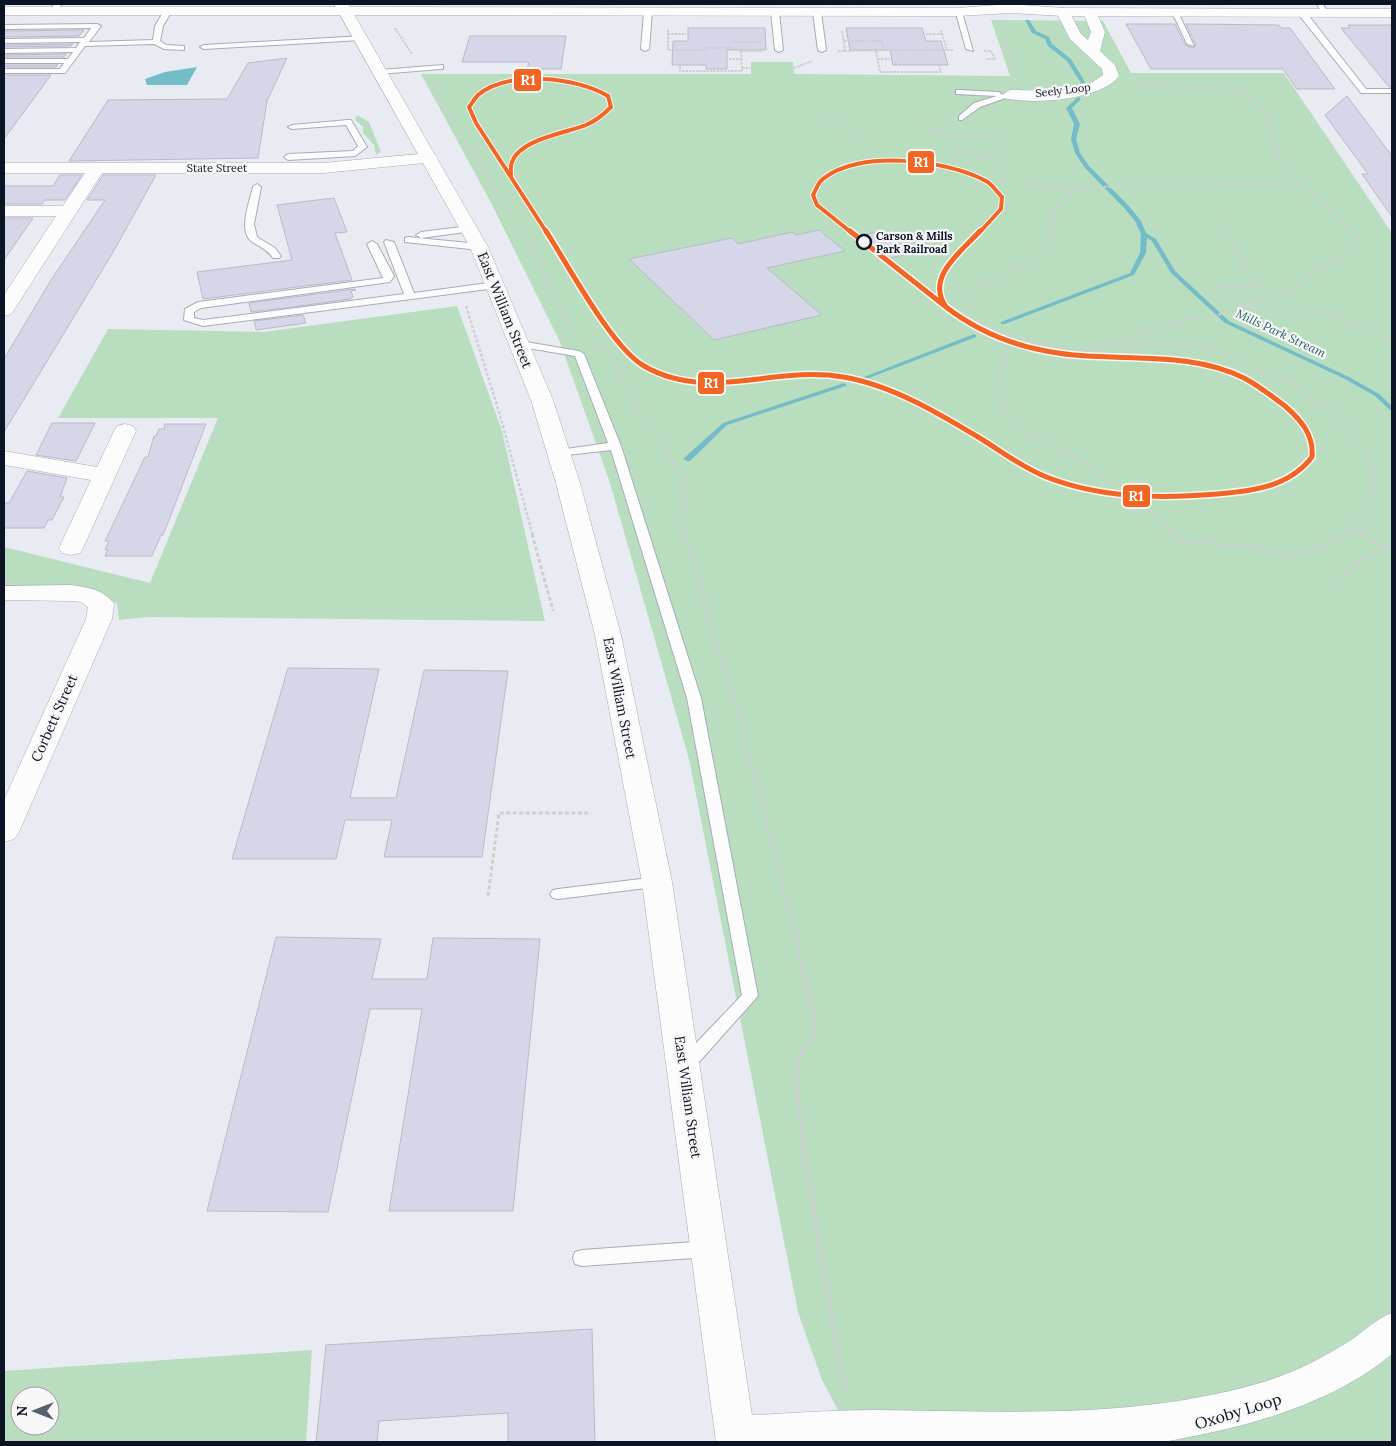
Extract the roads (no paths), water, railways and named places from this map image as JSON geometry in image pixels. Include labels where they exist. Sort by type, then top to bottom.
[{"type":"main road","points":[[4,10],[55,7],[122,7],[168,11],[343,7],[610,8],[648,12],[817,12],[918,8],[982,16],[1048,16],[1063,12],[1177,10],[1302,13],[1323,8],[1392,13]]},
{"type":"main road","name":"East William Street","points":[[343,7],[474,238],[520,344],[542,400],[559,453],[608,635],[657,882],[710,1249],[735,1439]]},
{"type":"main road","name":"Seely Loop","points":[[1016,95],[1070,92],[1103,83],[1111,76],[1112,70],[1073,33],[1063,12]]},
{"type":"main road","points":[[1090,12],[1098,32],[1092,52]]},
{"type":"main road","name":"State Street","points":[[4,168],[323,168],[429,158]]},
{"type":"main road","points":[[4,310],[97,168]]},
{"type":"main road","points":[[4,211],[69,211]]},
{"type":"main road","points":[[4,272],[29,272]]},
{"type":"main road","points":[[71,548],[125,431]]},
{"type":"main road","points":[[4,458],[105,475]]},
{"type":"main road","name":"Corbett Street","points":[[4,593],[72,592],[88,595],[101,604],[99,619],[4,832]]},
{"type":"main road","name":"Oxoby Loop","points":[[735,1439],[873,1429],[1098,1436],[1160,1431],[1221,1419],[1287,1396],[1348,1363],[1392,1330]]},
{"type":"lane","points":[[1177,10],[1191,44]]},
{"type":"lane","points":[[156,42],[159,26],[168,11]]},
{"type":"lane","points":[[645,49],[648,12]]},
{"type":"lane","points":[[776,12],[779,50]]},
{"type":"lane","points":[[817,12],[822,50]]},
{"type":"lane","points":[[958,12],[970,49]]},
{"type":"lane","points":[[1302,13],[1364,91],[1392,91]]},
{"type":"lane","points":[[4,27],[96,26],[62,71],[4,72]]},
{"type":"lane","points":[[204,47],[362,38]]},
{"type":"lane","points":[[4,40],[83,45]]},
{"type":"lane","points":[[4,51],[156,42],[164,46],[181,48]]},
{"type":"lane","points":[[4,61],[70,61]]},
{"type":"lane","points":[[380,72],[440,67]]},
{"type":"lane","name":"Seely Loop","points":[[959,92],[1016,95]]},
{"type":"lane","name":"Seely Loop","points":[[962,118],[977,106],[1016,95]]},
{"type":"lane","points":[[288,157],[355,153],[363,147],[348,122],[292,127]]},
{"type":"lane","points":[[256,188],[249,224],[253,238],[272,250],[276,256]]},
{"type":"lane","points":[[419,236],[474,238],[408,240],[419,236]]},
{"type":"lane","points":[[389,242],[410,296]]},
{"type":"lane","points":[[372,244],[389,276],[387,280],[198,305],[189,311],[189,320],[204,323],[496,285]]},
{"type":"lane","points":[[520,344],[580,354],[615,446],[694,698],[750,996],[683,1067]]},
{"type":"lane","points":[[559,453],[615,446]]},
{"type":"lane","points":[[558,894],[657,882]]},
{"type":"lane","points":[[582,1258],[710,1249]]},
{"type":"water","points":[[197,67],[187,85],[147,85],[145,79],[165,72]]},
{"type":"waterway","points":[[1027,21],[1034,32],[1047,38],[1050,45],[1069,60],[1083,82]]},
{"type":"waterway","name":"Mills Park Stream","points":[[1078,99],[1069,108],[1077,124],[1073,139],[1077,153],[1099,181],[1127,207],[1138,221],[1144,234]]},
{"type":"waterway","points":[[1003,323],[1132,274],[1143,253],[1144,234]]},
{"type":"waterway","name":"Mills Park Stream","points":[[1144,234],[1154,240],[1173,272],[1227,322],[1347,378],[1377,395],[1392,409]]},
{"type":"waterway","points":[[867,377],[974,336]]},
{"type":"waterway","points":[[687,459],[725,424],[844,385]]},
{"type":"place","name":"Carson & Mills Park Railroad","points":[[864,242]]}]
